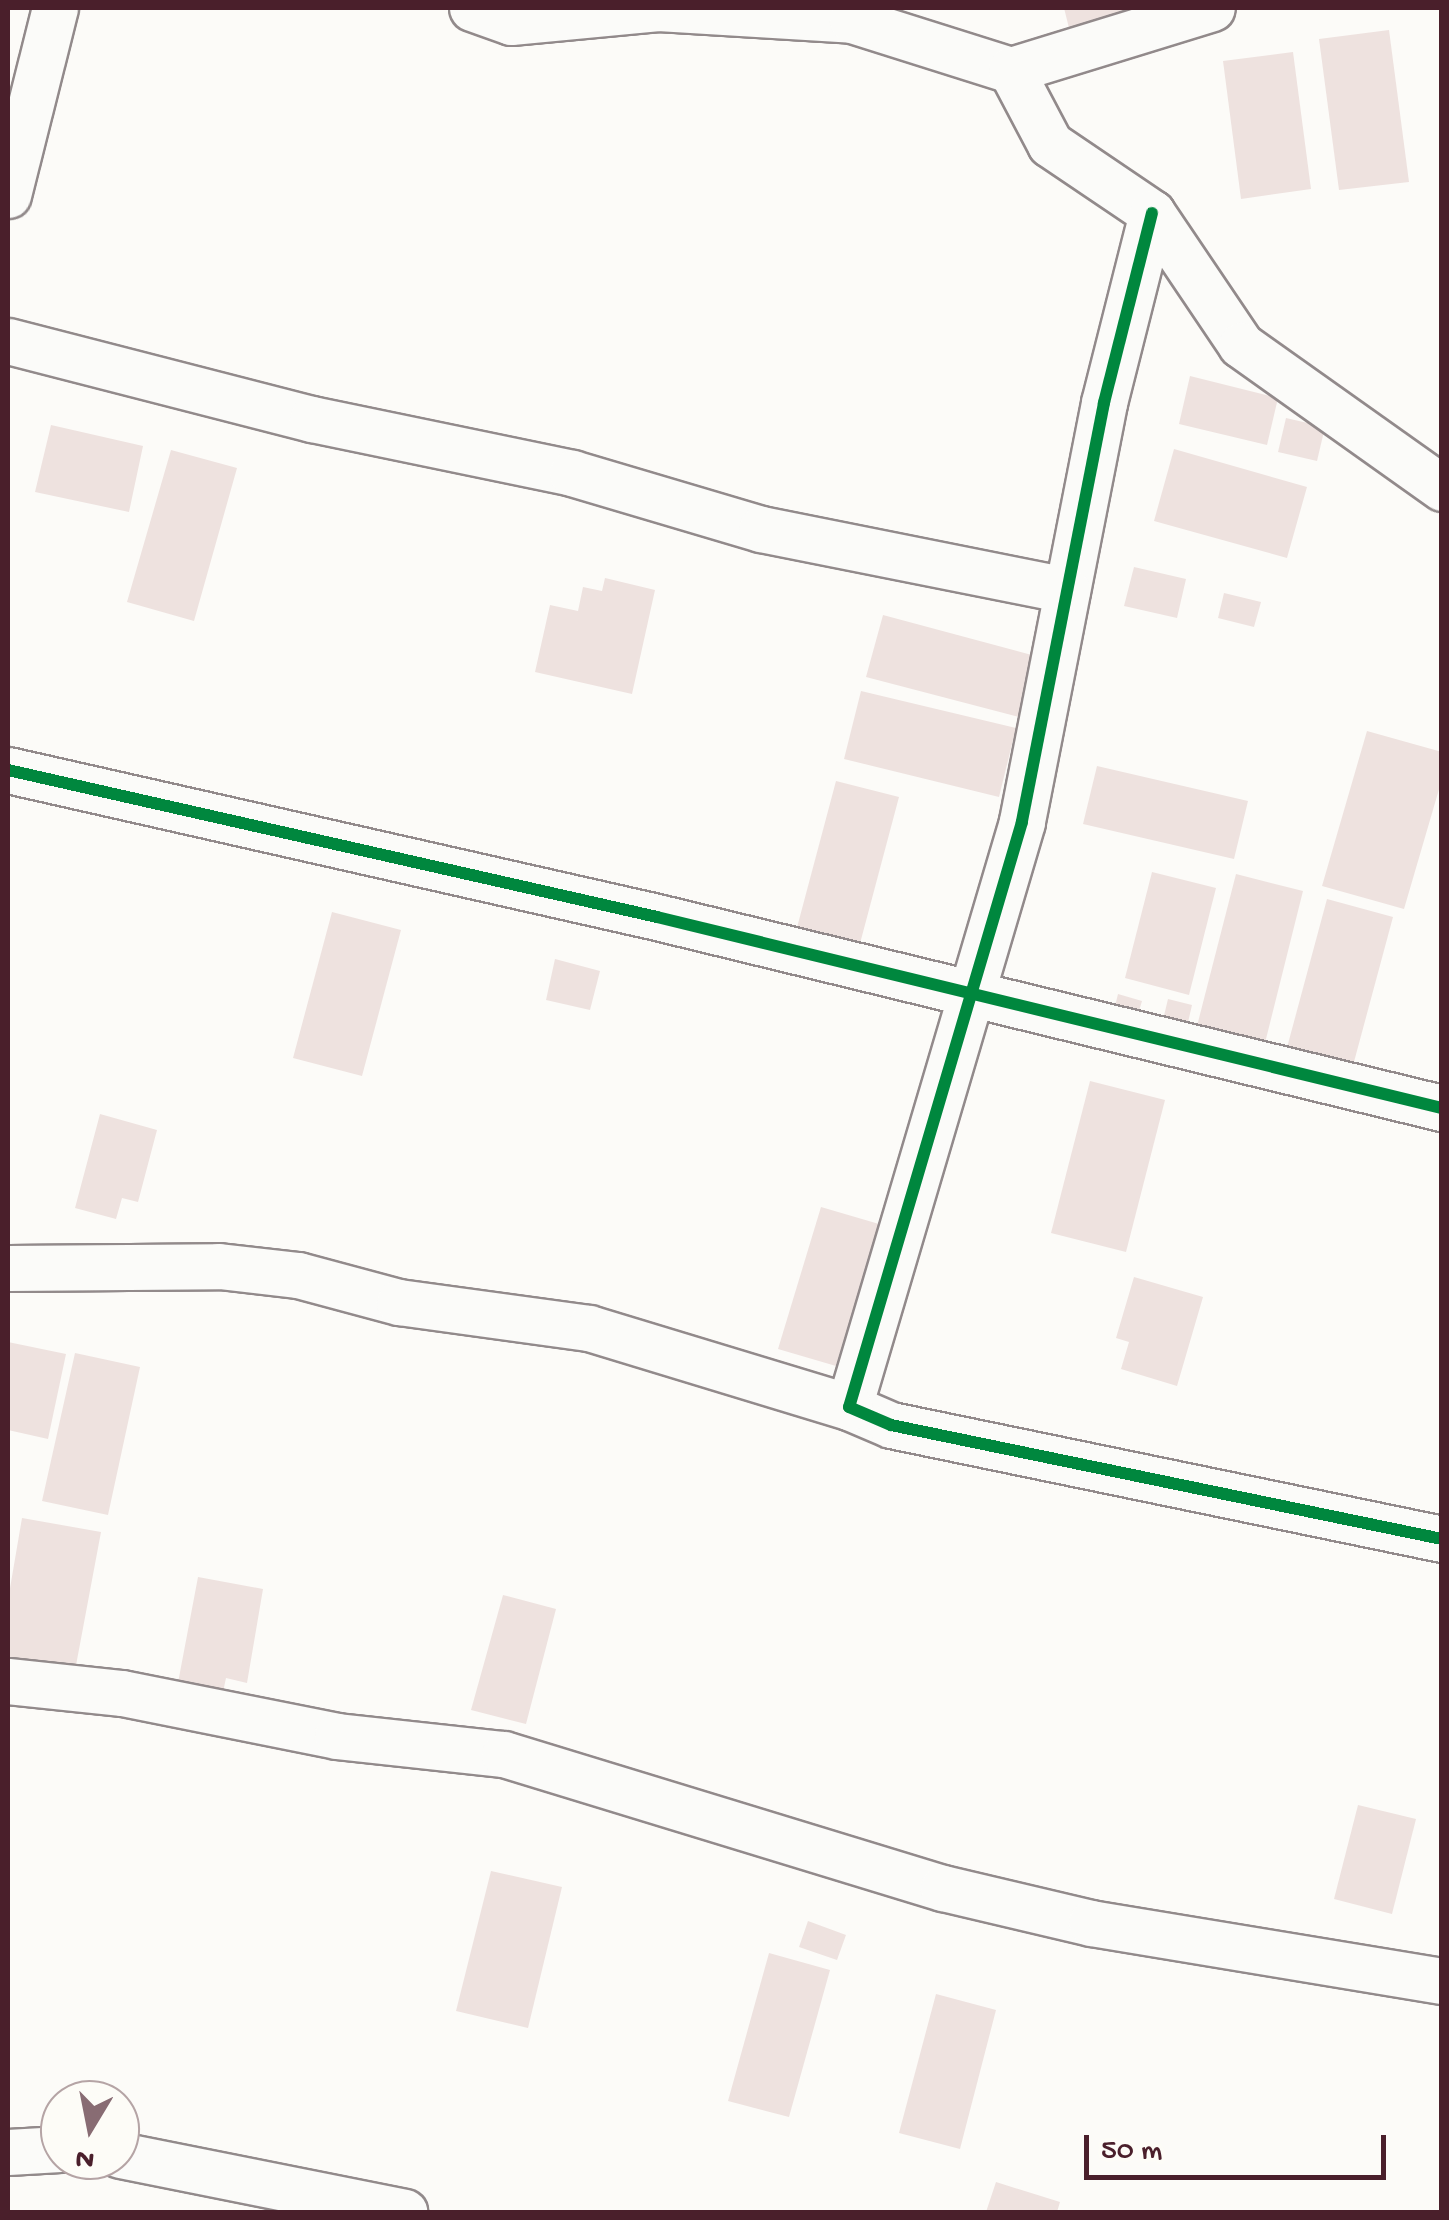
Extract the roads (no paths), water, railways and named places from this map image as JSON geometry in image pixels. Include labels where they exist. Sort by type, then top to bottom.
[{"type":"street","points":[[8,195],[54,8]]},
{"type":"street","points":[[472,8],[511,22],[658,8],[852,20],[1011,70],[1105,46],[1167,14],[1212,8]]},
{"type":"street","points":[[1011,70],[1050,144],[1152,213],[1241,346],[1442,488]]},
{"type":"street","points":[[849,1406],[1022,822],[1067,590],[1152,213]]},
{"type":"street","points":[[8,341],[312,419],[572,473],[761,530],[1067,590]]},
{"type":"street","points":[[8,770],[974,993],[1442,1108]]},
{"type":"street","points":[[8,1268],[219,1266],[298,1275],[399,1302],[589,1328],[849,1406],[891,1426],[1442,1539]]},
{"type":"street","points":[[8,1681],[122,1693],[337,1736],[504,1754],[962,1892],[1091,1923],[1442,1980]]},
{"type":"street","points":[[8,2152],[40,2150]]},
{"type":"street","points":[[140,2159],[404,2212]]}]
